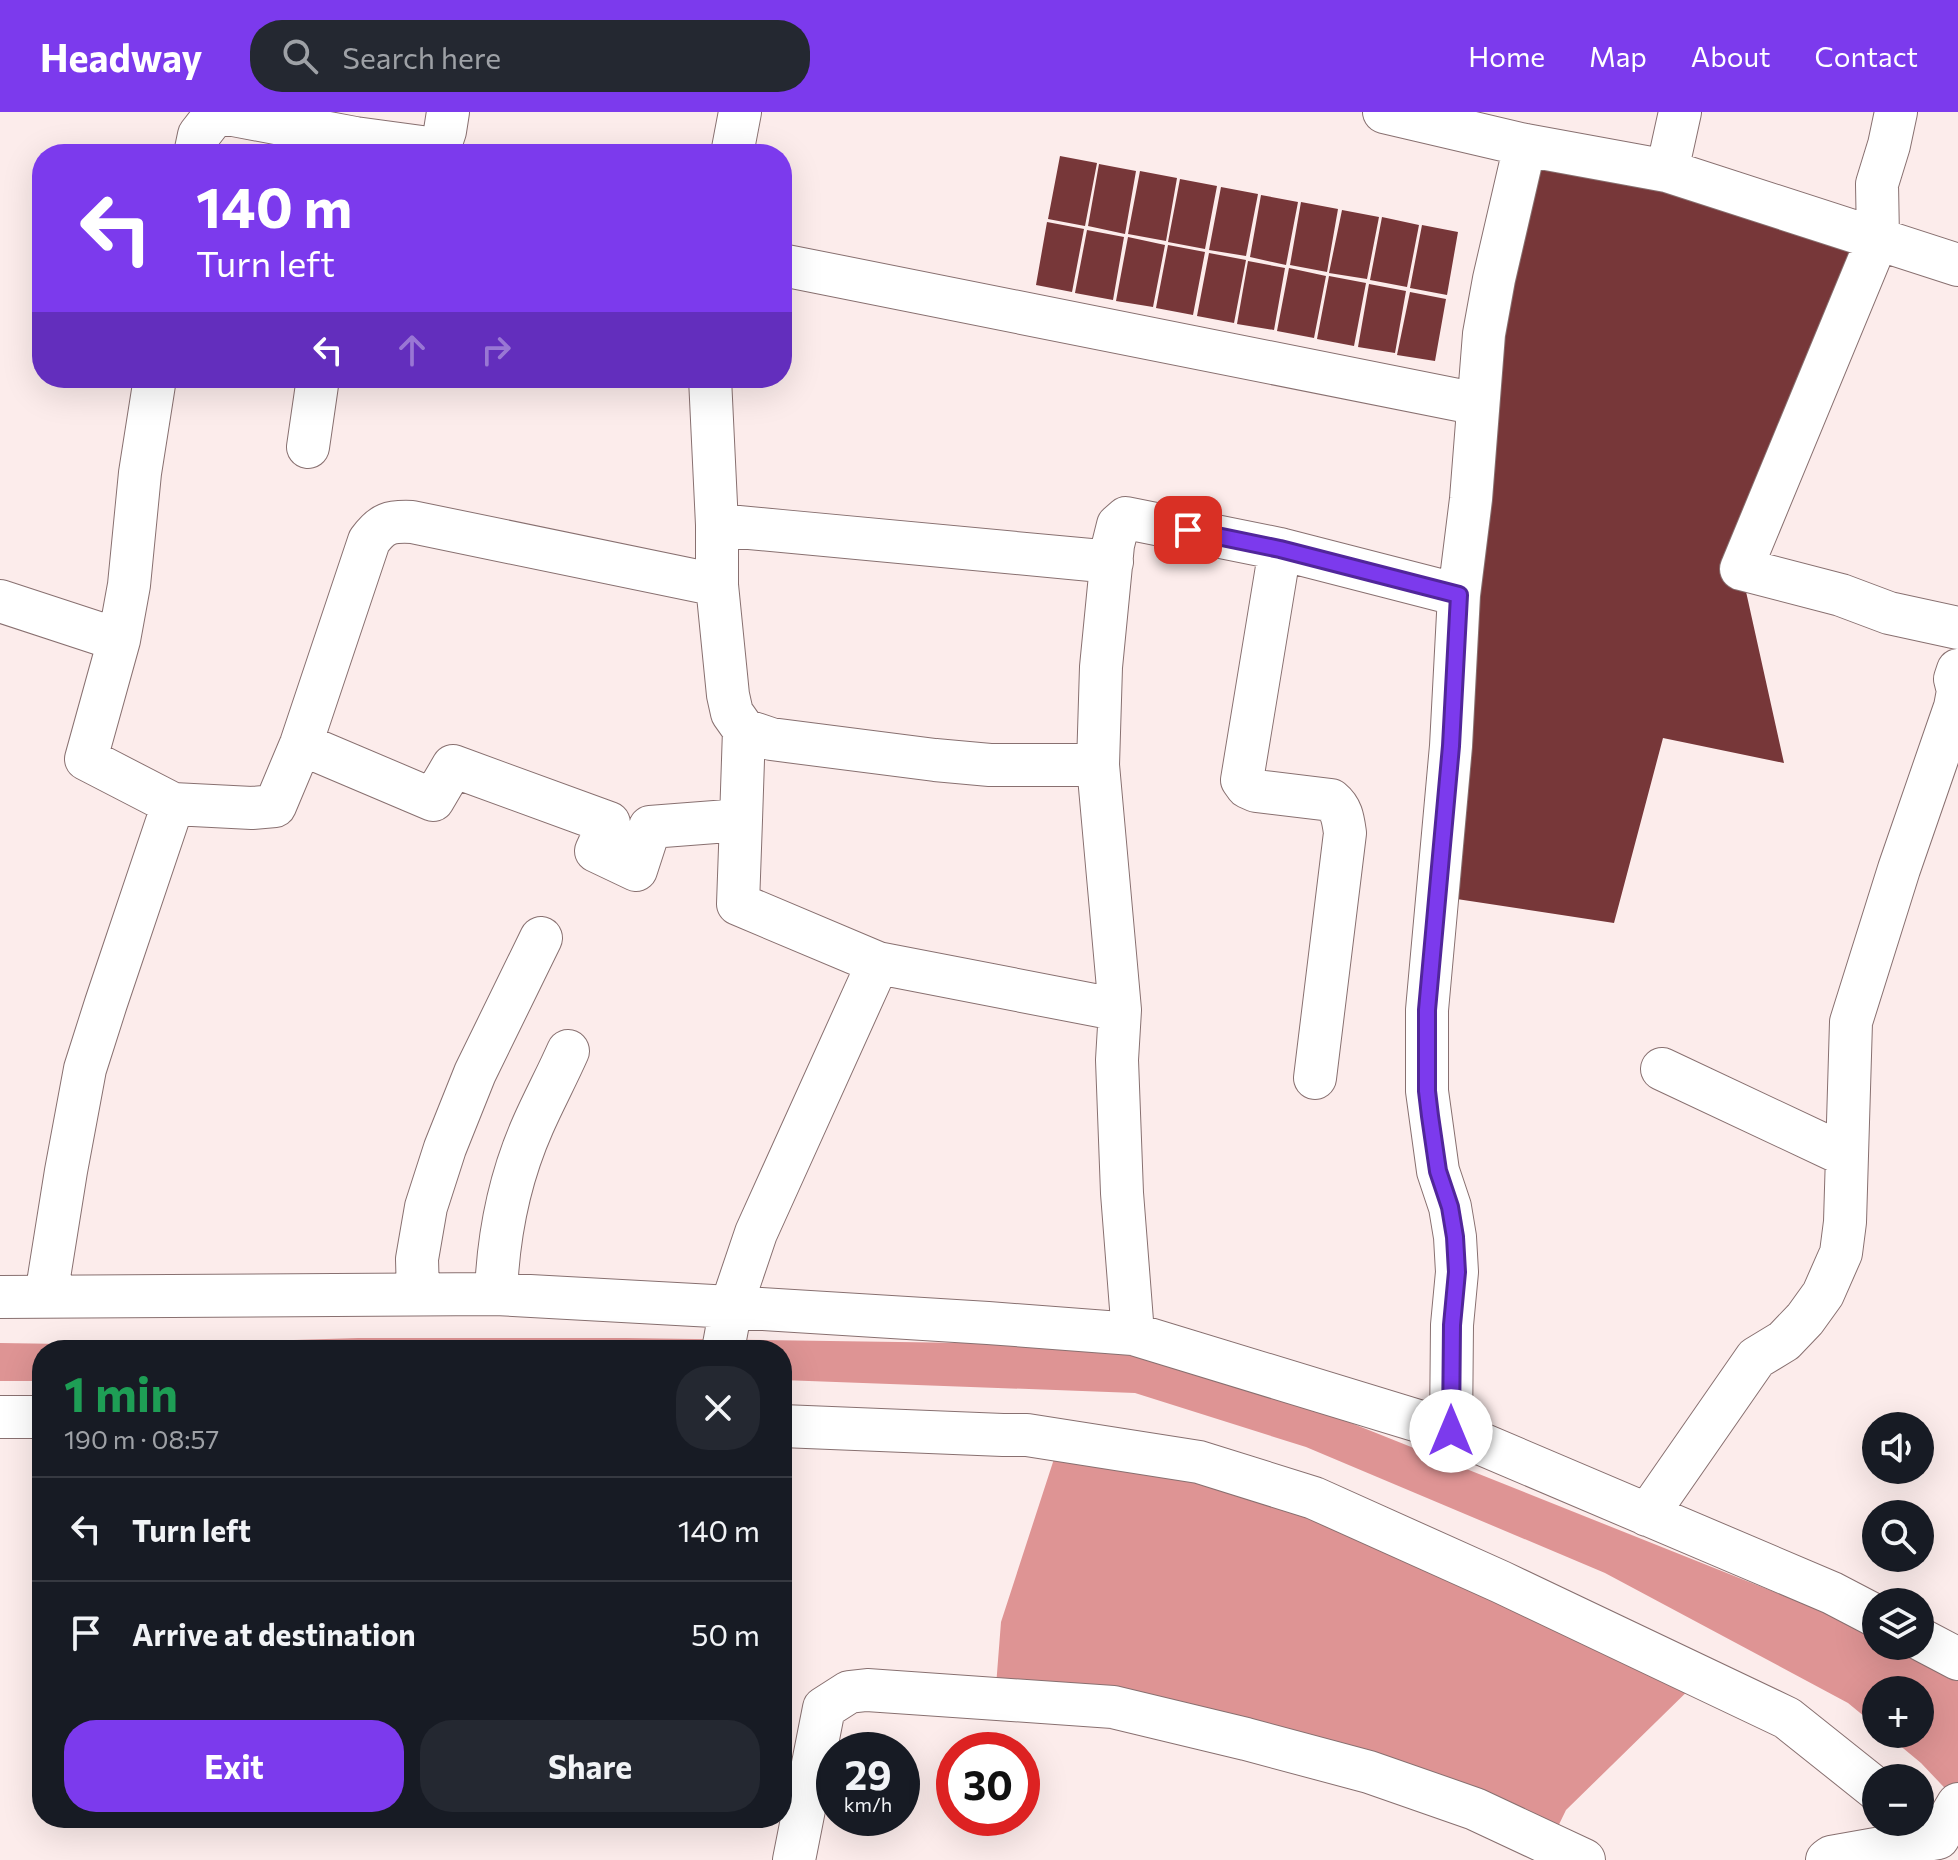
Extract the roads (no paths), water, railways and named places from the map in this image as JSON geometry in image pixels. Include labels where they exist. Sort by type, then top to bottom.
[{"type":"street","points":[[439,144],[445,131],[448,112]]},
{"type":"street","points":[[734,144],[740,112]]},
{"type":"street","points":[[1384,112],[1525,145],[1667,171],[1958,265]]},
{"type":"street","points":[[1667,171],[1680,112]]},
{"type":"street","points":[[1896,112],[1877,184],[1878,238],[1741,569],[1841,595],[1889,613],[1958,628]]},
{"type":"street","points":[[197,144],[199,135],[213,117],[228,114],[346,144]]},
{"type":"street","points":[[1451,1431],[1456,1249],[1450,1207],[1438,1171],[1433,1142],[1427,1091],[1427,1010],[1451,746],[1459,595],[1471,499],[1484,334],[1525,145]]},
{"type":"street","points":[[792,267],[1478,404]]},
{"type":"street","points":[[153,388],[140,473],[129,585],[119,640],[86,759],[173,804],[252,808],[275,806],[301,744],[369,541],[378,529],[395,522],[412,522],[717,585]]},
{"type":"street","points":[[308,447],[317,388]]},
{"type":"street","points":[[710,388],[717,585],[728,695],[732,713],[744,730],[771,739],[949,761],[990,765],[1098,765]]},
{"type":"street","points":[[1133,1334],[1121,1178],[1117,1060],[1120,1010],[1098,765],[1101,667],[1118,525],[1126,518],[1280,549],[1459,595]]},
{"type":"street","points":[[717,525],[1112,562]]},
{"type":"street","points":[[1280,549],[1242,780],[1247,787],[1256,791],[1331,800],[1342,814],[1345,833],[1315,1078]]},
{"type":"street","points":[[0,601],[119,640]]},
{"type":"street","points":[[1647,1515],[1756,1358],[1784,1341],[1805,1319],[1823,1294],[1841,1253],[1845,1222],[1851,1022],[1955,707],[1958,670]]},
{"type":"street","points":[[744,730],[738,904],[878,963],[1120,1010]]},
{"type":"street","points":[[301,744],[433,800],[453,766],[609,823],[596,851],[636,870],[650,827],[741,820]]},
{"type":"street","points":[[46,1296],[85,1069],[173,804]]},
{"type":"street","points":[[418,1294],[417,1259],[426,1207],[445,1148],[475,1073],[541,938]]},
{"type":"street","points":[[725,1340],[731,1307],[756,1233],[878,963]]},
{"type":"street","points":[[496,1294],[498,1253],[514,1180],[532,1127],[568,1051]]},
{"type":"street","points":[[1662,1069],[1847,1156]]},
{"type":"street","points":[[0,1297],[496,1294],[1133,1334],[1451,1431],[1832,1593],[1862,1609]]},
{"type":"street","points":[[0,1417],[32,1417]]},
{"type":"street","points":[[792,1426],[1038,1436],[1199,1462],[1314,1498],[1501,1582],[1787,1718],[1862,1778]]},
{"type":"street","points":[[1934,1646],[1958,1659]]},
{"type":"street","points":[[794,1860],[824,1708],[849,1692],[867,1690],[1128,1710],[1369,1772],[1475,1809],[1584,1860]]},
{"type":"street","points":[[1827,1860],[1943,1827]]}]
